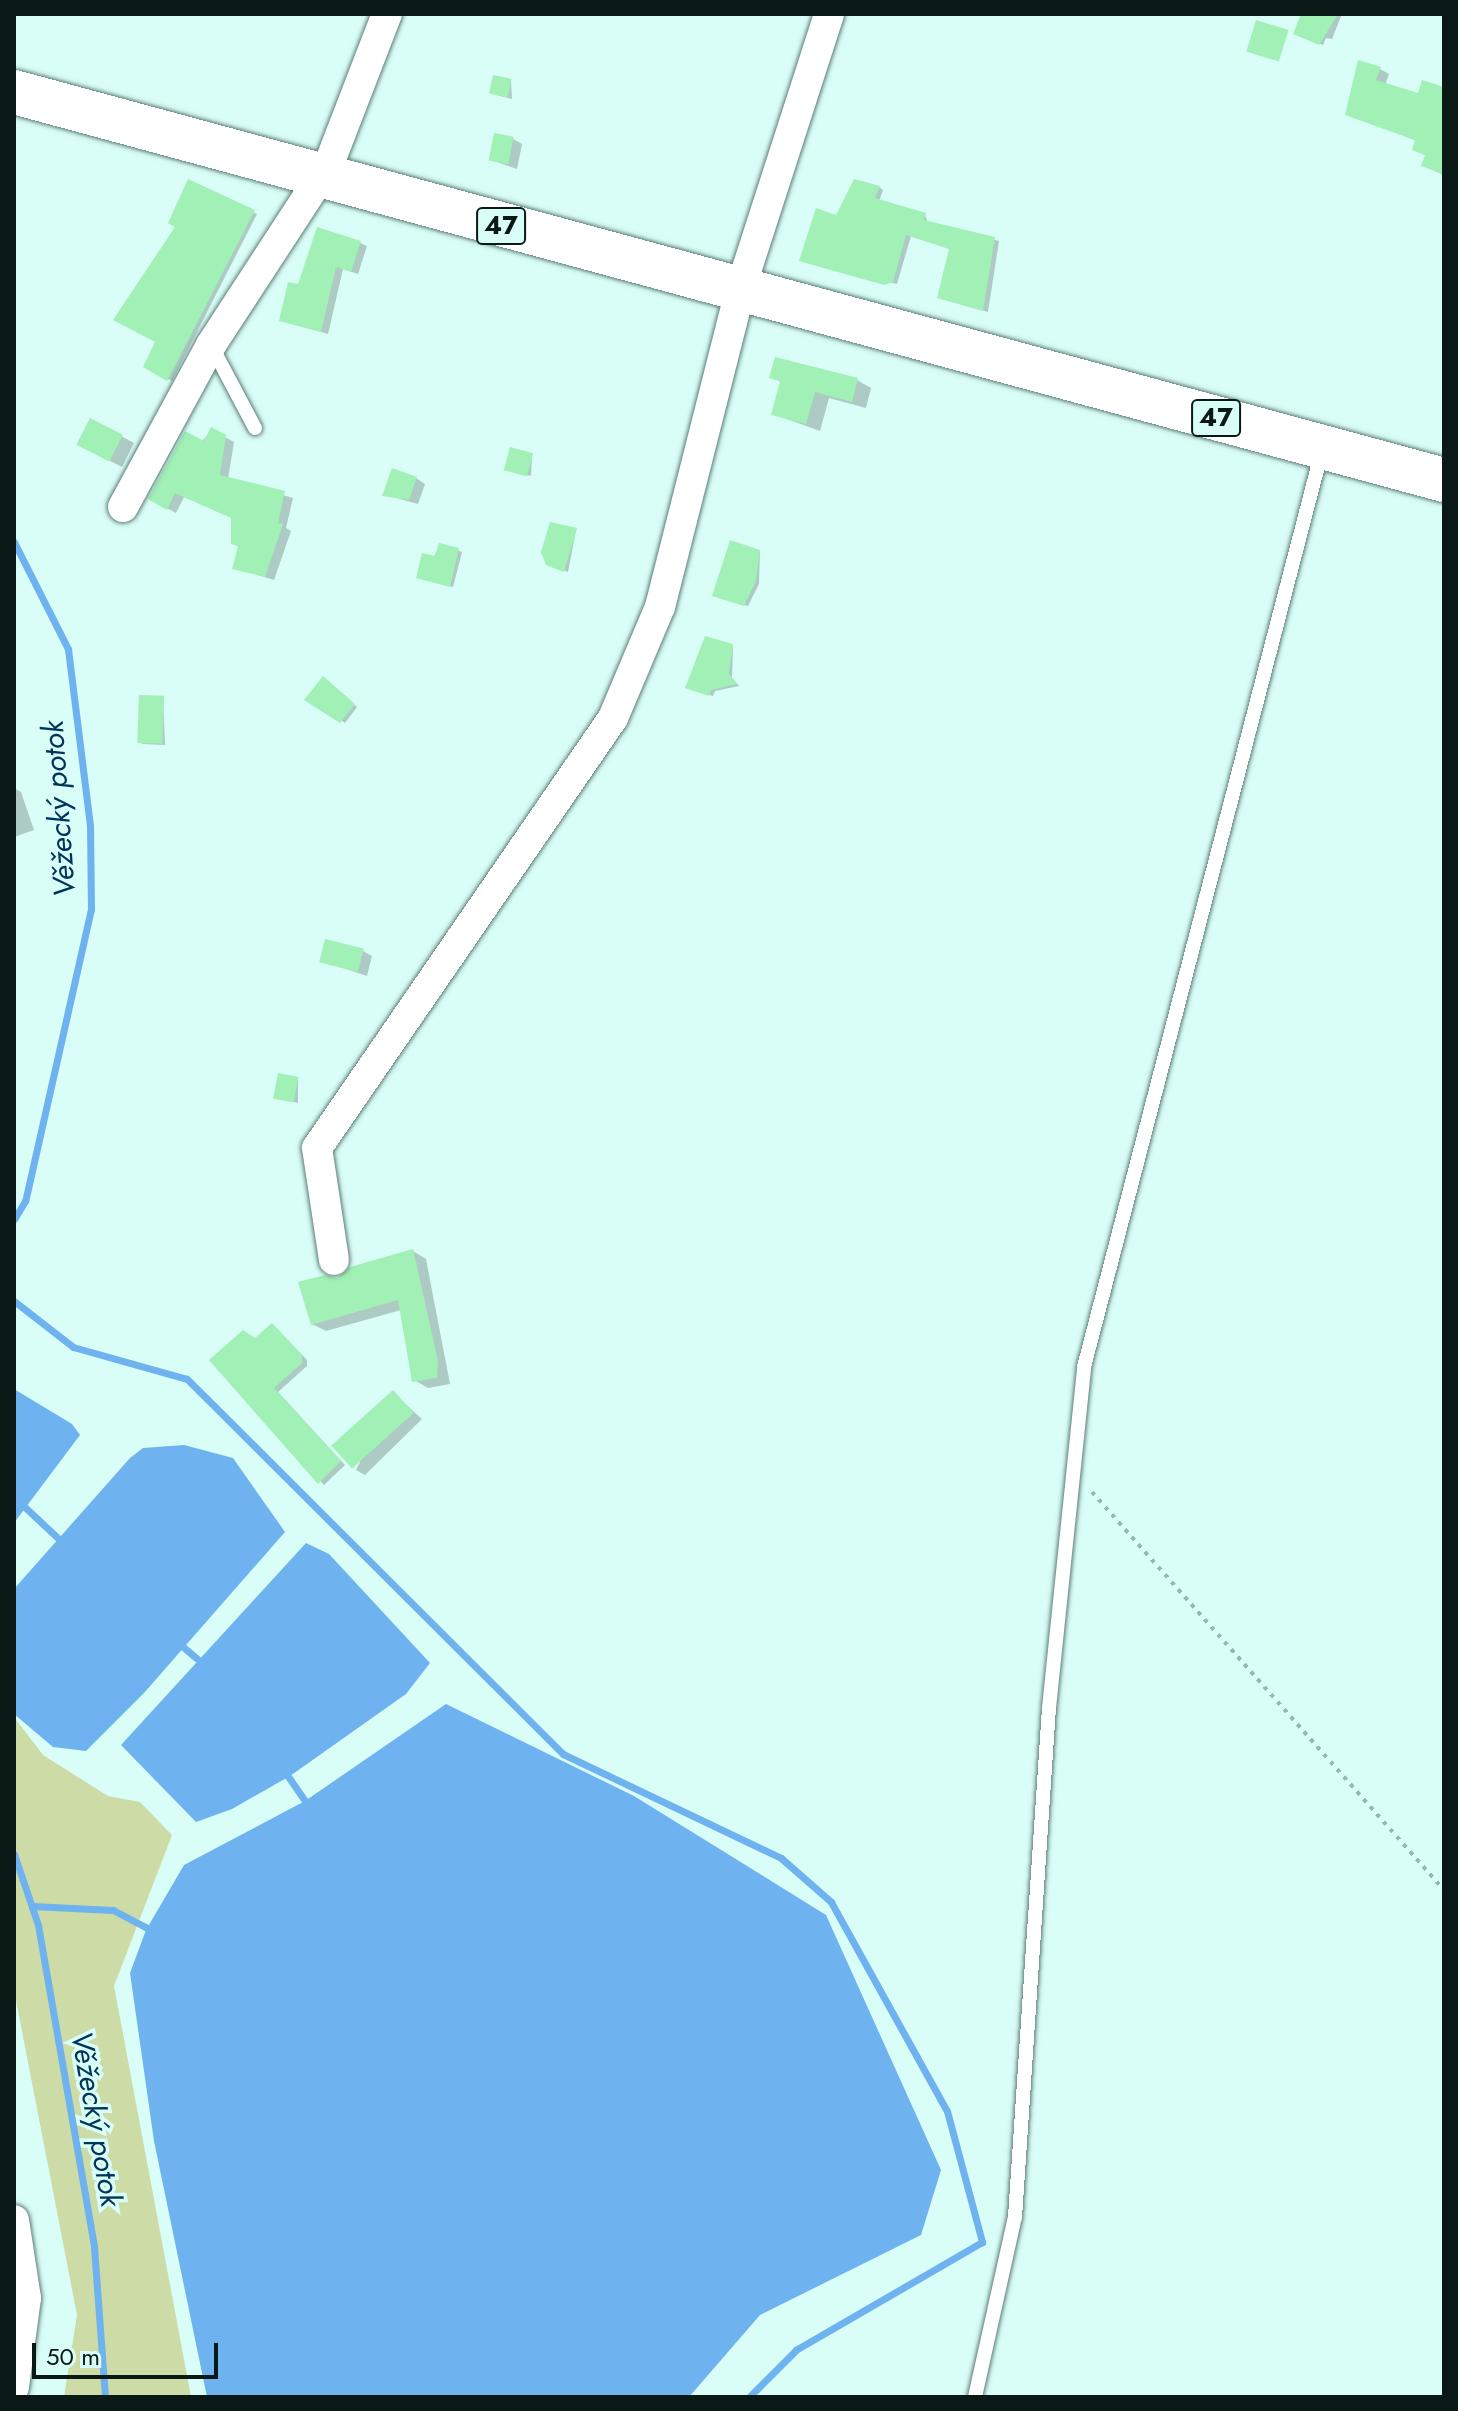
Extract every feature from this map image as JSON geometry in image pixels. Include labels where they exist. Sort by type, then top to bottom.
[{"type":"main road","name":"47","points":[[14,92],[1444,480]]},
{"type":"street","points":[[123,507],[211,345],[342,136],[387,14]]},
{"type":"street","points":[[334,1260],[317,1148],[613,718],[660,607],[740,290],[829,14]]},
{"type":"street","points":[[14,2220],[26,2298],[14,2387]]},
{"type":"lane","points":[[211,345],[255,428]]},
{"type":"lane","points":[[975,2397],[1015,2217],[1049,1708],[1084,1367],[1323,447]]},
{"type":"path","points":[[1072,1469],[1444,1890]]},
{"type":"green space","points":[[14,1717],[43,1755],[108,1796],[140,1802],[172,1835],[114,1986],[191,2397],[64,2397],[77,2315],[14,1990]]},
{"type":"water","points":[[14,1389],[72,1424],[80,1435],[14,1523]]},
{"type":"water","points":[[184,1445],[233,1458],[285,1532],[144,1693],[86,1751],[53,1747],[14,1714],[14,1589],[130,1458],[143,1448]]},
{"type":"water","points":[[306,1543],[329,1554],[430,1663],[406,1694],[290,1776],[232,1809],[196,1822],[121,1745]]},
{"type":"water","points":[[446,1704],[634,1796],[826,1915],[941,2170],[921,2235],[760,2315],[689,2397],[207,2397],[154,2141],[130,1973],[146,1930],[184,1865],[305,1801]]},
{"type":"building","points":[[1301,14],[1338,14],[1319,45],[1293,34]]},
{"type":"building","points":[[1256,20],[1289,30],[1279,61],[1246,52]]},
{"type":"building","points":[[1358,60],[1381,67],[1376,80],[1418,93],[1422,80],[1444,87],[1444,174],[1421,166],[1425,155],[1412,150],[1415,140],[1345,115]]},
{"type":"building","points":[[493,75],[512,79],[508,98],[489,94]]},
{"type":"building","points":[[494,133],[514,137],[508,164],[489,160]]},
{"type":"building","points":[[188,179],[255,210],[167,381],[143,367],[155,342],[113,320],[175,227],[168,223]]},
{"type":"building","points":[[854,179],[880,186],[875,198],[926,213],[924,220],[995,237],[983,311],[937,298],[949,249],[906,235],[893,282],[884,285],[799,261],[816,208],[836,215]]},
{"type":"building","points":[[317,227],[361,241],[351,272],[336,267],[321,332],[279,321],[288,282],[298,284]]},
{"type":"building","points":[[775,357],[858,378],[852,402],[815,392],[806,424],[771,415],[780,381],[769,378]]},
{"type":"building","points":[[90,418],[123,435],[109,462],[76,445]]},
{"type":"building","points":[[211,427],[226,435],[220,475],[285,491],[278,523],[283,524],[265,577],[232,569],[238,546],[231,544],[231,518],[175,493],[167,510],[148,499],[185,431],[204,441]]},
{"type":"building","points":[[510,447],[533,453],[527,476],[504,470]]},
{"type":"building","points":[[392,468],[417,477],[409,500],[382,496]]},
{"type":"building","points":[[550,522],[577,528],[564,572],[546,565],[541,552]]},
{"type":"building","points":[[730,540],[760,550],[756,581],[744,606],[712,596]]},
{"type":"building","points":[[439,543],[459,548],[450,587],[416,578],[422,553],[435,556]]},
{"type":"building","points":[[705,636],[733,644],[729,674],[737,684],[711,690],[709,696],[685,688]]},
{"type":"building","points":[[323,676],[355,704],[340,723],[304,700]]},
{"type":"building","points":[[139,695],[164,696],[162,744],[137,743]]},
{"type":"building","points":[[325,939],[364,949],[358,972],[319,962]]},
{"type":"building","points":[[278,1073],[299,1077],[294,1103],[273,1099]]},
{"type":"building","points":[[413,1249],[438,1361],[437,1378],[412,1382],[398,1300],[311,1325],[298,1282],[325,1275],[337,1278],[350,1267]]},
{"type":"building","points":[[272,1323],[302,1355],[302,1363],[274,1388],[341,1461],[318,1484],[209,1360],[243,1330],[255,1338]]},
{"type":"building","points":[[393,1390],[414,1413],[352,1469],[331,1446]]},
{"type":"waterway","name":"Věžecký potok","points":[[14,542],[68,649],[90,826],[91,909],[25,1201],[14,1219]]},
{"type":"waterway","points":[[14,1301],[73,1347],[187,1379],[563,1754],[781,1858],[831,1902],[947,2111],[982,2242],[796,2350],[749,2397]]},
{"type":"waterway","points":[[14,1497],[61,1541]]},
{"type":"waterway","points":[[176,1641],[206,1666]]},
{"type":"waterway","points":[[285,1772],[310,1808]]},
{"type":"waterway","name":"Věžecký potok","points":[[14,1854],[38,1925],[94,2247],[105,2397]]},
{"type":"waterway","points":[[32,1906],[113,1910],[153,1931]]}]
